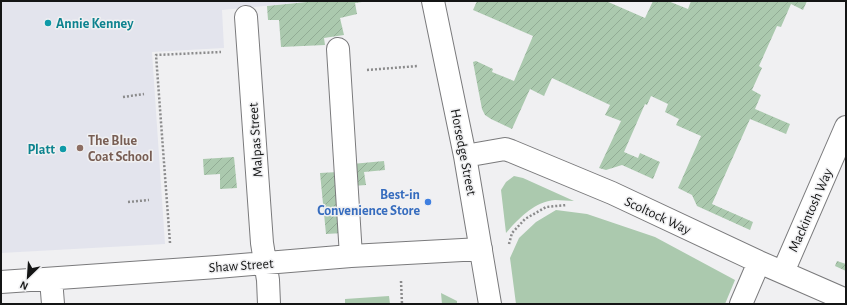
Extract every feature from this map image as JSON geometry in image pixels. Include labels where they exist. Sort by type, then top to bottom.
[{"type":"street","name":"Horsedge Street","points":[[433,1],[465,156],[482,249],[490,304]]},
{"type":"street","name":"Malpas Street","points":[[246,17],[262,243],[269,304]]},
{"type":"street","points":[[338,49],[351,256]]},
{"type":"street","name":"Mackintosh Way","points":[[783,272],[846,127]]},
{"type":"street","name":"Scoltock Way","points":[[465,156],[505,149],[511,151],[612,193],[759,262],[846,300]]},
{"type":"street","name":"Shaw Street","points":[[1,282],[351,256],[482,249]]},
{"type":"street","points":[[741,304],[759,262]]},
{"type":"street","points":[[51,279],[53,304]]},
{"type":"path","points":[[170,249],[156,55],[224,52]]},
{"type":"path","points":[[366,70],[421,66]]},
{"type":"path","points":[[124,97],[144,94]]},
{"type":"path","points":[[128,202],[149,200]]},
{"type":"path","points":[[508,246],[512,234],[525,219],[546,207],[568,205]]},
{"type":"path","points":[[400,275],[402,304]]},
{"type":"shaded area","name":"The Blue Coat School","points":[[1,1],[317,1],[222,10],[224,48],[152,52],[165,244],[1,253]]},
{"type":"green space","points":[[317,1],[369,1],[355,3],[357,14],[340,18],[344,35],[324,38],[325,45],[281,47],[279,20],[268,20],[267,6]]},
{"type":"green space","points":[[477,1],[606,1],[645,18],[653,1],[668,1],[688,9],[691,1],[807,1],[803,10],[791,4],[781,27],[777,26],[759,66],[762,68],[752,90],[761,95],[755,109],[790,124],[786,134],[750,119],[712,204],[753,222],[750,230],[697,206],[692,195],[678,188],[701,136],[676,125],[679,119],[665,112],[668,104],[651,96],[647,105],[645,104],[624,152],[638,158],[640,153],[660,162],[653,179],[622,165],[606,170],[599,168],[621,121],[605,115],[610,105],[552,78],[544,96],[530,89],[512,129],[485,115],[482,109],[473,62],[476,61],[493,69],[492,72],[514,81],[533,36],[473,10]]},
{"type":"green space","points":[[234,157],[237,188],[220,189],[220,174],[204,175],[203,159]]},
{"type":"green space","points":[[384,161],[385,170],[364,172],[366,185],[353,186],[352,164]]},
{"type":"green space","points":[[338,172],[343,233],[326,234],[320,173]]},
{"type":"green space","points":[[514,176],[523,178],[574,201],[555,200],[540,204],[522,216],[506,233],[501,190],[506,182]]},
{"type":"green space","points":[[556,210],[587,214],[655,237],[735,280],[725,304],[516,304],[510,258],[519,238],[536,222]]},
{"type":"green space","points":[[837,261],[846,264],[846,271],[835,266]]},
{"type":"green space","points":[[441,293],[457,301],[457,304],[442,304]]},
{"type":"green space","points":[[389,296],[390,304],[345,304],[345,299]]},
{"type":"place","name":"Annie Kenney","points":[[48,23]]},
{"type":"place","name":"The Blue Coat School","points":[[80,148]]},
{"type":"place","name":"Platt","points":[[63,149]]},
{"type":"place","name":"Best-in Convenience Store","points":[[428,202]]}]
